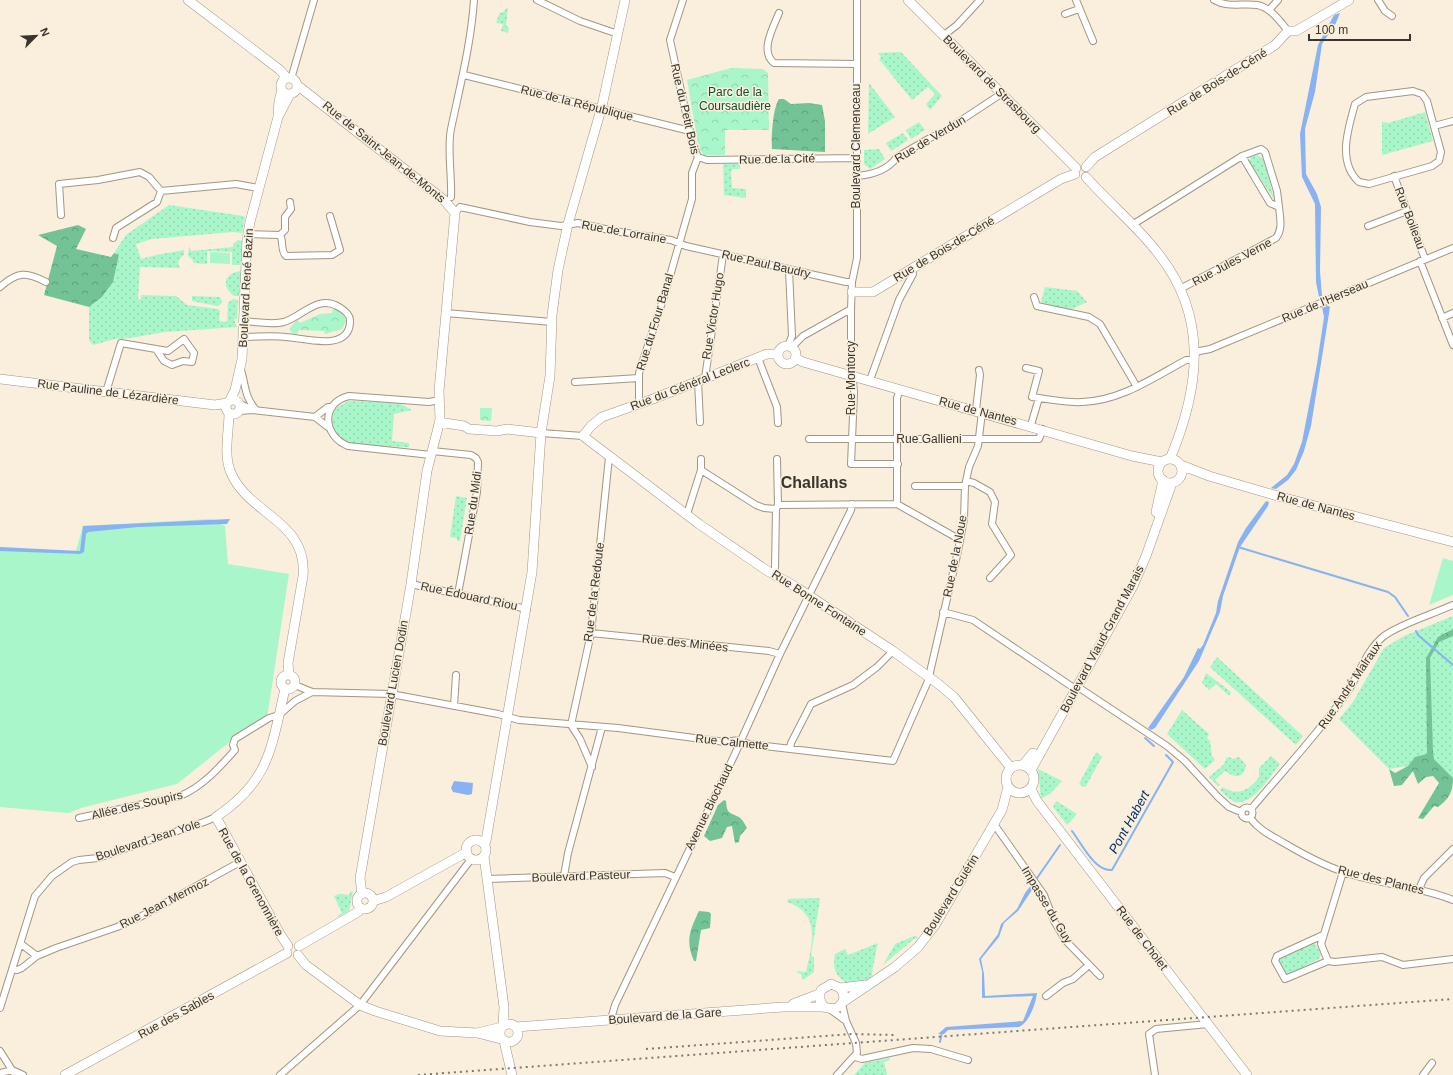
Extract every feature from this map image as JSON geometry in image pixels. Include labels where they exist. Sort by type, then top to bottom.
[{"type":"main road","points":[[188,0],[276,68],[289,86]]},
{"type":"main road","points":[[484,844],[486,842],[527,609],[535,537],[541,433],[550,376],[552,322],[558,270],[568,224],[601,110],[625,0]]},
{"type":"main road","name":"Boulevard de Strasbourg","points":[[908,0],[1067,160],[1079,170]]},
{"type":"main road","points":[[1288,31],[1296,31],[1349,0]]},
{"type":"main road","name":"Rue de Bois-de-Céné","points":[[852,292],[873,292],[1079,170],[1095,157],[1275,46],[1288,31]]},
{"type":"main road","name":"Rue de Saint-Jean-de-Monts","points":[[289,86],[310,94],[448,198],[457,210]]},
{"type":"main road","name":"Boulevard René Bazin","points":[[233,407],[240,368],[243,337],[247,234],[278,117],[289,86]]},
{"type":"main road","points":[[1064,178],[1067,160]]},
{"type":"main road","points":[[1079,170],[1088,173],[1086,177],[1165,262],[1180,289],[1192,323],[1195,356],[1192,390],[1172,462],[1158,471]]},
{"type":"main road","name":"Boulevard Lucien Dodin","points":[[362,894],[360,880],[411,584],[428,471],[440,422],[440,400],[446,313],[457,210]]},
{"type":"main road","points":[[789,347],[795,353],[795,358],[790,363],[785,363],[781,361],[778,354],[780,349],[789,347]]},
{"type":"main road","name":"Rue du Général Leclerc","points":[[583,436],[590,426],[602,417],[653,399],[767,354],[778,354]]},
{"type":"main road","name":"Rue de Nantes","points":[[795,358],[803,362],[1031,425],[1135,456],[1172,462],[1209,476],[1453,542]]},
{"type":"main road","name":"Rue Pauline de Lézardière","points":[[0,379],[233,407]]},
{"type":"main road","points":[[233,407],[229,428],[228,466],[243,491],[293,536],[303,559],[303,576],[288,663],[289,675],[294,679],[295,685],[291,689],[285,689],[281,682],[282,678],[289,675]]},
{"type":"main road","points":[[440,422],[464,426],[470,429],[497,431],[506,429],[541,433]]},
{"type":"main road","name":"Rue Bonne Fontaine","points":[[583,436],[687,514],[762,567],[774,572],[928,676],[954,697],[1011,768]]},
{"type":"main road","points":[[1135,456],[1148,462],[1171,480],[1209,476]]},
{"type":"main road","name":"Boulevard Viaud-Grand Marais","points":[[1027,767],[1074,686],[1128,584],[1171,480],[1182,472],[1172,462]]},
{"type":"main road","name":"Boulevard Jean Yole","points":[[216,817],[230,807],[256,782],[270,753],[285,689]]},
{"type":"main road","points":[[1027,767],[1034,781],[1025,792],[1008,787],[1007,775],[1011,768],[1027,767]]},
{"type":"main road","name":"Boulevard Guérin","points":[[843,1003],[895,967],[924,939],[956,892],[1002,810],[1008,787]]},
{"type":"main road","name":"Rue de Cholet","points":[[1025,792],[1037,801],[1247,1075]]},
{"type":"main road","name":"Boulevard Guérin","points":[[1002,810],[1025,792]]},
{"type":"main road","name":"Rue de la Grenonnière","points":[[216,817],[287,949]]},
{"type":"main road","points":[[372,901],[386,898],[475,856],[486,850],[484,844],[479,840],[472,841],[468,845],[475,856],[487,868],[486,876],[504,1006],[500,1033],[511,1070]]},
{"type":"main road","points":[[287,949],[292,957],[298,951],[358,912],[361,908],[370,907],[372,901],[369,895],[362,894],[358,897],[357,902],[361,908]]},
{"type":"main road","name":"Rue des Sables","points":[[65,1075],[287,949]]},
{"type":"main road","points":[[298,951],[306,965],[360,1005],[375,1012],[440,1031],[477,1033],[509,1043],[516,1039]]},
{"type":"main road","name":"Boulevard Guérin","points":[[840,988],[851,988],[869,984]]},
{"type":"main road","points":[[827,985],[835,985],[840,988],[844,994],[843,1003],[838,1008],[783,1007],[819,994],[827,985]]},
{"type":"main road","points":[[819,994],[819,1001],[827,1008]]},
{"type":"main road","points":[[504,1006],[518,1032],[511,1053],[511,1070]]},
{"type":"main road","name":"Boulevard de la Gare","points":[[515,1026],[783,1007]]},
{"type":"main road","points":[[477,1033],[502,1027],[508,1024],[515,1026]]},
{"type":"main road","name":"Boulevard de la Gare","points":[[516,1039],[547,1024]]},
{"type":"street","points":[[289,86],[314,0]]},
{"type":"street","points":[[448,198],[450,131],[464,76],[472,28],[474,0]]},
{"type":"street","points":[[537,0],[580,21],[618,34]]},
{"type":"street","name":"Rue du Petit Bois","points":[[680,243],[692,199],[692,173],[698,157],[694,151],[670,40],[683,0]]},
{"type":"street","name":"Boulevard Clemenceau","points":[[852,292],[852,282],[857,258],[857,0]]},
{"type":"street","points":[[943,36],[957,25],[980,0]]},
{"type":"street","points":[[1076,0],[1093,41]]},
{"type":"street","points":[[1214,0],[1236,6],[1254,2],[1269,10],[1288,31]]},
{"type":"street","points":[[1269,10],[1278,0]]},
{"type":"street","points":[[1378,0],[1385,11],[1392,16]]},
{"type":"street","points":[[1065,14],[1079,9]]},
{"type":"street","points":[[779,13],[769,34],[768,55],[774,63],[857,64]]},
{"type":"street","name":"Rue de la République","points":[[464,76],[690,131]]},
{"type":"street","name":"Rue Boileau","points":[[1418,92],[1427,101],[1441,152],[1439,161],[1432,166],[1394,176],[1369,184],[1363,184],[1359,182],[1351,173],[1346,158],[1346,146],[1355,104],[1366,97],[1418,92]]},
{"type":"street","name":"Rue de Verdun","points":[[856,176],[875,173],[893,162],[897,157],[945,131],[1001,94]]},
{"type":"street","points":[[1434,126],[1453,121]]},
{"type":"street","name":"Rue Jules Verne","points":[[1132,225],[1242,156],[1255,150],[1261,149],[1264,152],[1277,191],[1281,228],[1276,238],[1180,289]]},
{"type":"street","points":[[1242,156],[1270,203],[1279,207]]},
{"type":"street","name":"Rue de la Cité","points":[[698,157],[707,160],[857,158]]},
{"type":"street","points":[[61,215],[58,184],[98,180],[140,172],[149,178],[161,191]]},
{"type":"street","name":"Rue Boileau","points":[[1394,176],[1442,318],[1453,345]]},
{"type":"street","points":[[161,191],[236,184],[258,188]]},
{"type":"street","points":[[113,238],[116,228],[157,202],[161,191]]},
{"type":"street","points":[[247,234],[280,235],[285,230],[284,217],[291,209],[290,202]]},
{"type":"street","name":"Rue de Lorraine","points":[[457,210],[473,210],[530,222],[561,226],[578,223],[680,243]]},
{"type":"street","points":[[1368,226],[1407,211]]},
{"type":"street","points":[[280,235],[282,240],[282,252],[286,256],[332,254],[340,250],[330,216]]},
{"type":"street","name":"Rue Paul Baudry","points":[[680,243],[788,270],[852,282]]},
{"type":"street","name":"Rue du Four Banal","points":[[639,403],[639,373],[680,243]]},
{"type":"street","name":"Rue de l'Herseau","points":[[1039,398],[1082,402],[1111,398],[1137,387],[1186,360],[1210,349],[1453,248]]},
{"type":"street","name":"Rue Victor Hugo","points":[[700,422],[701,380],[724,255]]},
{"type":"street","points":[[870,380],[899,300],[914,274],[912,269]]},
{"type":"street","points":[[788,270],[792,336],[789,347]]},
{"type":"street","points":[[0,287],[17,276],[26,274],[46,282]]},
{"type":"street","name":"Rue Montorcy","points":[[852,292],[852,376],[854,392],[851,464],[898,464]]},
{"type":"street","points":[[1034,297],[1037,306],[1088,317],[1100,324],[1137,387]]},
{"type":"street","points":[[243,337],[285,336],[320,342],[333,341],[342,337],[348,330],[350,319],[345,310],[334,304],[323,303],[309,307],[295,318],[282,322],[244,322]]},
{"type":"street","points":[[789,347],[803,336],[851,309]]},
{"type":"street","points":[[446,313],[552,322]]},
{"type":"street","points":[[1442,318],[1453,313]]},
{"type":"street","points":[[106,392],[121,343],[168,351],[184,339],[194,353],[192,362],[183,361],[172,365],[164,361],[156,349]]},
{"type":"street","points":[[758,358],[777,407],[778,423]]},
{"type":"street","points":[[240,368],[244,380],[245,394],[254,410]]},
{"type":"street","points":[[1026,368],[1039,371],[1032,397],[1039,398],[1031,425]]},
{"type":"street","name":"Rue de la Noue","points":[[893,761],[928,681],[960,541],[964,519],[965,483],[979,439],[979,370]]},
{"type":"street","points":[[575,382],[639,378]]},
{"type":"street","points":[[897,504],[897,398],[900,389]]},
{"type":"street","points":[[328,427],[328,418],[332,407],[342,398],[349,396],[429,402],[440,400]]},
{"type":"street","name":"Rue Pauline de Lézardière","points":[[233,407],[315,417]]},
{"type":"street","points":[[328,427],[315,417],[328,407],[332,407]]},
{"type":"street","name":"Rue du Midi","points":[[328,427],[336,439],[348,446],[432,450],[471,455],[476,458],[478,462],[477,492],[458,594]]},
{"type":"street","name":"Rue Gallieni","points":[[809,439],[1039,439],[1043,429]]},
{"type":"street","points":[[541,433],[583,436]]},
{"type":"street","name":"Rue de la Redoute","points":[[571,725],[591,633],[610,457]]},
{"type":"street","points":[[687,514],[701,470],[701,459]]},
{"type":"street","points":[[774,572],[777,507],[777,459]]},
{"type":"street","points":[[701,470],[760,508],[852,504],[897,504],[960,541]]},
{"type":"street","points":[[916,486],[974,483],[990,492],[995,502],[992,524],[1011,555],[990,578]]},
{"type":"street","name":"Avenue Biochaud","points":[[612,1019],[614,1005],[780,654],[851,510],[852,504]]},
{"type":"street","name":"Rue Édouard Riou","points":[[411,584],[527,609]]},
{"type":"street","name":"Rue André Malraux","points":[[1250,809],[1318,732],[1355,679],[1372,648],[1385,636],[1453,605]]},
{"type":"street","name":"Rue des Plantes","points":[[944,612],[973,620],[1074,686],[1144,729],[1185,761],[1229,807],[1241,812],[1243,818],[1250,818],[1259,828],[1298,851],[1343,872],[1419,890],[1453,900]]},
{"type":"street","name":"Rue des Minées","points":[[591,633],[769,651],[780,654]]},
{"type":"street","points":[[790,749],[791,743],[811,704],[853,685],[877,667],[893,651]]},
{"type":"street","points":[[454,706],[456,675]]},
{"type":"street","points":[[295,685],[312,692]]},
{"type":"street","points":[[279,714],[295,701],[312,692]]},
{"type":"street","name":"Rue Calmette","points":[[312,692],[391,694],[508,716],[519,720],[602,727],[725,742],[739,740],[748,744],[893,761]]},
{"type":"street","name":"Allée des Soupirs","points":[[79,818],[134,807],[180,796],[190,792],[201,784],[235,750],[233,745],[235,739],[269,718],[279,714]]},
{"type":"street","points":[[571,725],[580,738],[592,767]]},
{"type":"street","points":[[564,876],[568,853],[602,727]]},
{"type":"street","points":[[1241,812],[1245,808],[1250,809],[1252,814],[1250,818]]},
{"type":"street","name":"Boulevard Jean Yole","points":[[0,1008],[34,900],[42,886],[67,865],[79,860],[98,858],[216,817]]},
{"type":"street","name":"Impasse du Guy","points":[[994,824],[1037,884],[1066,941],[1100,976]]},
{"type":"street","points":[[1419,890],[1424,878],[1453,848]]},
{"type":"street","points":[[280,1075],[360,1005],[475,856]]},
{"type":"street","name":"Rue Jean Mermoz","points":[[12,969],[17,970],[22,968],[37,956],[142,916],[240,862]]},
{"type":"street","points":[[1328,961],[1321,944],[1343,872]]},
{"type":"street","name":"Boulevard Pasteur","points":[[486,876],[564,876],[665,873],[675,877]]},
{"type":"street","points":[[1323,935],[1277,956],[1275,961],[1285,979],[1328,961],[1335,962],[1382,957],[1403,965],[1453,959]]},
{"type":"street","points":[[20,944],[37,956]]},
{"type":"street","points":[[1046,996],[1063,983],[1073,979],[1089,965]]},
{"type":"street","points":[[837,1075],[855,1057],[857,1049],[846,1021],[843,1003]]},
{"type":"street","points":[[827,1008],[846,1021]]},
{"type":"street","points":[[1155,1075],[1149,1034],[1156,1029],[1208,1024]]},
{"type":"street","points":[[855,1057],[862,1059],[913,1048],[935,1049],[968,1060]]},
{"type":"street","points":[[0,1051],[13,1072]]},
{"type":"street","points":[[1423,1075],[1432,1063]]},
{"type":"street","points":[[0,1073],[13,1072],[23,1075]]},
{"type":"green space","points":[[508,7],[506,26],[509,27],[508,33],[501,31],[503,24],[496,23],[500,12],[502,13]]},
{"type":"green space","points":[[901,52],[942,96],[930,110],[926,104],[935,94],[928,87],[912,100],[879,59],[881,57],[878,53]]},
{"type":"green space","name":"Parc de la Coursaudière","points":[[731,68],[763,69],[768,73],[769,130],[725,130],[725,155],[704,155],[699,149],[687,80]]},
{"type":"green space","points":[[869,83],[895,117],[868,134]]},
{"type":"green space","points":[[779,99],[784,99],[791,104],[809,103],[822,105],[825,121],[825,152],[772,149],[772,130]]},
{"type":"green space","points":[[1425,112],[1433,141],[1382,155],[1382,122],[1388,123]]},
{"type":"green space","points":[[919,122],[925,130],[911,139],[906,130]]},
{"type":"green space","points":[[903,133],[908,140],[891,151],[886,143]]},
{"type":"green space","points":[[879,149],[885,159],[870,169],[864,164],[864,150]]},
{"type":"green space","points":[[1258,155],[1264,160],[1274,199],[1249,161],[1251,157]]},
{"type":"green space","points":[[723,164],[740,164],[740,169],[733,169],[731,171],[732,188],[746,189],[746,198],[724,195]]},
{"type":"green space","points":[[169,205],[243,216],[245,217],[242,233],[233,232],[152,239],[136,244],[141,259],[184,250],[184,255],[179,261],[180,268],[140,267],[138,299],[141,299],[141,295],[176,296],[187,305],[218,309],[220,311],[219,321],[227,322],[228,303],[233,299],[238,300],[237,318],[234,320],[237,327],[165,332],[115,339],[93,345],[89,340],[89,307],[102,297],[113,282],[119,255],[114,253],[126,235]]},
{"type":"green space","points":[[78,225],[86,229],[76,249],[111,257],[114,253],[119,255],[113,282],[102,297],[89,307],[44,295],[57,246],[38,235]]},
{"type":"green space","points":[[238,240],[242,241],[241,265],[232,265],[232,252],[207,251],[207,264],[193,263],[193,260],[188,256],[189,246],[191,251],[233,247],[233,244]]},
{"type":"green space","points":[[210,252],[230,253],[230,264],[210,263]]},
{"type":"green space","points":[[241,271],[240,296],[234,296],[227,288],[226,280],[231,274]]},
{"type":"green space","points":[[1045,287],[1077,291],[1087,302],[1070,310],[1043,303],[1041,302]]},
{"type":"green space","points":[[192,296],[220,297],[222,301],[221,304],[217,306],[192,301]]},
{"type":"green space","points":[[333,309],[340,311],[343,314],[346,321],[342,329],[325,334],[324,331],[299,330],[297,334],[292,333],[289,329],[297,320],[300,323],[320,314],[332,313]]},
{"type":"green space","points":[[348,401],[399,403],[412,410],[394,414],[392,441],[409,443],[409,447],[350,445],[344,443],[330,426],[335,409]]},
{"type":"green space","points":[[480,408],[492,408],[491,421],[480,420]]},
{"type":"green space","points":[[456,496],[467,498],[460,541],[457,541],[457,538],[450,537]]},
{"type":"green space","points":[[211,519],[225,526],[228,564],[289,574],[267,718],[237,736],[177,784],[81,808],[69,813],[0,807],[0,548],[75,554],[83,526]]},
{"type":"green space","points":[[1443,558],[1453,561],[1453,595],[1429,605]]},
{"type":"green space","points":[[1453,616],[1453,778],[1434,759],[1415,757],[1408,766],[1389,769],[1339,719],[1353,702],[1384,648],[1404,636]]},
{"type":"green space","points":[[1453,629],[1453,636],[1439,642],[1430,658],[1434,759],[1453,778],[1452,787],[1450,795],[1445,801],[1438,807],[1434,806],[1423,819],[1418,818],[1439,783],[1433,776],[1426,777],[1418,784],[1413,771],[1402,785],[1394,786],[1389,769],[1395,773],[1408,766],[1415,757],[1427,754],[1426,658],[1438,637]]},
{"type":"green space","points":[[1217,657],[1303,736],[1296,745],[1210,667]]},
{"type":"green space","points":[[1206,673],[1231,692],[1229,696],[1216,684],[1209,690],[1202,683]]},
{"type":"green space","points":[[1182,710],[1209,734],[1207,738],[1210,741],[1212,756],[1215,760],[1205,769],[1167,734]]},
{"type":"green space","points":[[1096,752],[1102,757],[1086,786],[1084,787],[1079,784]]},
{"type":"green space","points":[[1271,756],[1280,764],[1255,795],[1242,802],[1235,802],[1220,790],[1223,787],[1228,790],[1238,792],[1247,789],[1259,777],[1259,768]]},
{"type":"green space","points":[[1229,757],[1233,759],[1239,757],[1246,765],[1245,770],[1238,776],[1232,775],[1225,771],[1215,780],[1220,785],[1218,786],[1209,777],[1224,764],[1226,758]]},
{"type":"green space","points":[[1038,769],[1062,781],[1051,793],[1041,799]]},
{"type":"green space","points":[[724,800],[726,801],[729,812],[740,818],[747,828],[740,836],[739,842],[735,843],[732,826],[727,827],[722,838],[710,841],[704,836],[718,805]]},
{"type":"green space","points":[[1056,801],[1077,814],[1067,825],[1053,807]]},
{"type":"green space","points":[[351,891],[353,892],[349,911],[338,917],[337,916],[342,913],[334,896],[339,894],[349,895]]},
{"type":"green space","points":[[788,899],[820,899],[811,955],[814,958],[814,972],[803,980],[801,974],[797,971],[806,972],[812,941],[812,931],[806,914],[798,907],[787,902]]},
{"type":"green space","points":[[699,911],[709,912],[711,914],[710,928],[701,930],[696,961],[694,961],[691,954],[689,941],[693,924]]},
{"type":"green space","points":[[914,936],[918,939],[915,938],[883,965],[895,944]]},
{"type":"green space","points":[[1312,942],[1321,954],[1319,959],[1289,974],[1284,973],[1278,961],[1280,957]]},
{"type":"green space","points":[[878,943],[871,978],[859,983],[855,981],[846,983],[839,977],[834,967],[835,954],[845,949],[848,955]]},
{"type":"green space","points":[[889,1058],[890,1060],[884,1062],[887,1075],[854,1075],[865,1063]]},
{"type":"water","points":[[1340,13],[1336,23],[1322,44],[1315,92],[1305,129],[1306,174],[1317,194],[1321,207],[1320,271],[1322,296],[1319,297],[1316,282],[1315,204],[1302,177],[1300,134],[1318,45],[1334,15]]},
{"type":"water","points":[[1326,305],[1330,307],[1311,426],[1304,451],[1296,470],[1288,480],[1276,489],[1271,488],[1287,475],[1294,464],[1302,442],[1317,364],[1324,317],[1322,307]]},
{"type":"water","points":[[1266,501],[1269,502],[1268,506],[1240,547],[1223,596],[1220,612],[1199,661],[1155,728],[1151,730],[1148,728],[1184,677],[1198,648],[1200,649],[1203,645],[1216,613],[1218,601],[1238,542],[1246,528]]},
{"type":"water","points":[[230,519],[227,524],[138,527],[88,532],[86,534],[84,552],[80,554],[0,551],[0,547],[80,551],[83,526]]},
{"type":"water","points":[[454,781],[473,783],[472,794],[468,795],[453,792],[451,788]]},
{"type":"water","points":[[1032,884],[1034,887],[1018,911],[1004,923],[999,937],[981,959],[984,974],[985,996],[1037,993],[1034,1007],[1029,1017],[1023,1025],[1019,1027],[948,1030],[944,1034],[938,1034],[946,1027],[1023,1021],[1033,996],[982,998],[982,971],[979,959],[998,934],[1001,924],[1017,909],[1025,893]]},
{"type":"waterway","points":[[1238,547],[1388,592],[1395,597],[1408,616]]},
{"type":"waterway","points":[[1416,631],[1418,635],[1453,665]]},
{"type":"waterway","name":"Pont Habert","points":[[1145,738],[1154,746]]},
{"type":"waterway","name":"Pont Habert","points":[[1072,831],[1089,856],[1100,867],[1112,870],[1173,762],[1166,755]]},
{"type":"waterway","points":[[1035,881],[1060,845]]},
{"type":"waterway","points":[[940,1042],[942,1032]]},
{"type":"railway","points":[[418,1075],[1453,999]]},
{"type":"railway","points":[[646,1049],[852,1034],[895,1035]]},
{"type":"district","name":"Challans","points":[[814,482]]}]
